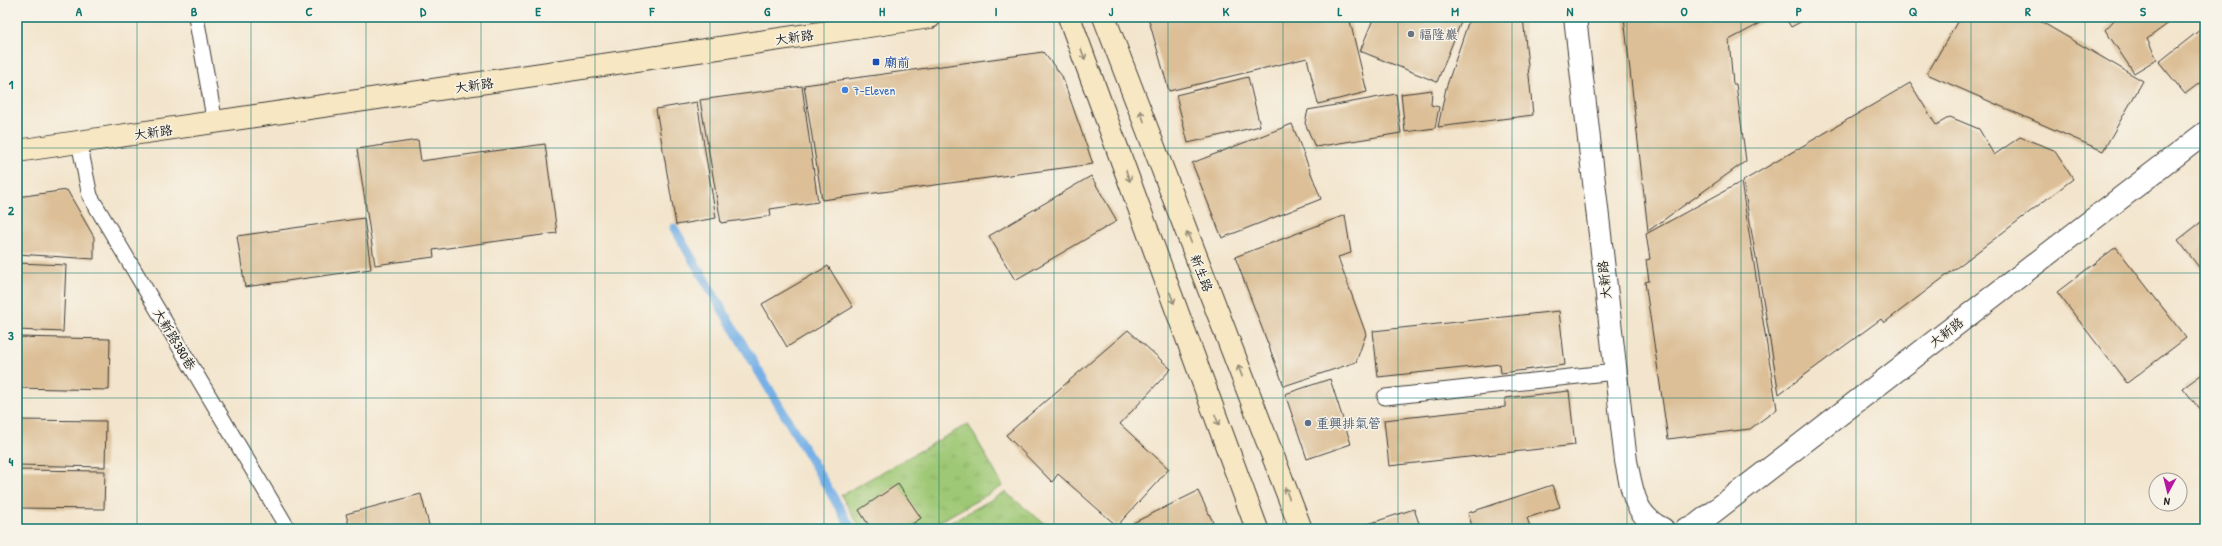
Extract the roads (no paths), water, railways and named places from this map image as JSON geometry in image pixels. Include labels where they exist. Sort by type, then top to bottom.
[{"type":"main road","name":"大新路","points":[[17,151],[926,17]]},
{"type":"main road","points":[[1070,17],[1257,529]]},
{"type":"main road","name":"新生路","points":[[1104,17],[1301,529]]},
{"type":"street","name":"大新路","points":[[1574,17],[1626,461],[1634,500],[1651,524],[1663,529]]},
{"type":"street","name":"大新路","points":[[1686,529],[1695,526],[2205,133]]},
{"type":"lane","points":[[196,17],[215,123]]},
{"type":"lane","name":"大新路380巷","points":[[79,142],[90,196],[288,529]]},
{"type":"lane","points":[[1385,397],[1615,372]]},
{"type":"waterway","points":[[674,228],[852,529]]},
{"type":"place","name":"福隆巖","points":[[1411,34]]},
{"type":"place","name":"廟前","points":[[876,62]]},
{"type":"place","name":"7-Eleven","points":[[845,90]]},
{"type":"place","name":"重興排氣管","points":[[1308,423]]}]
